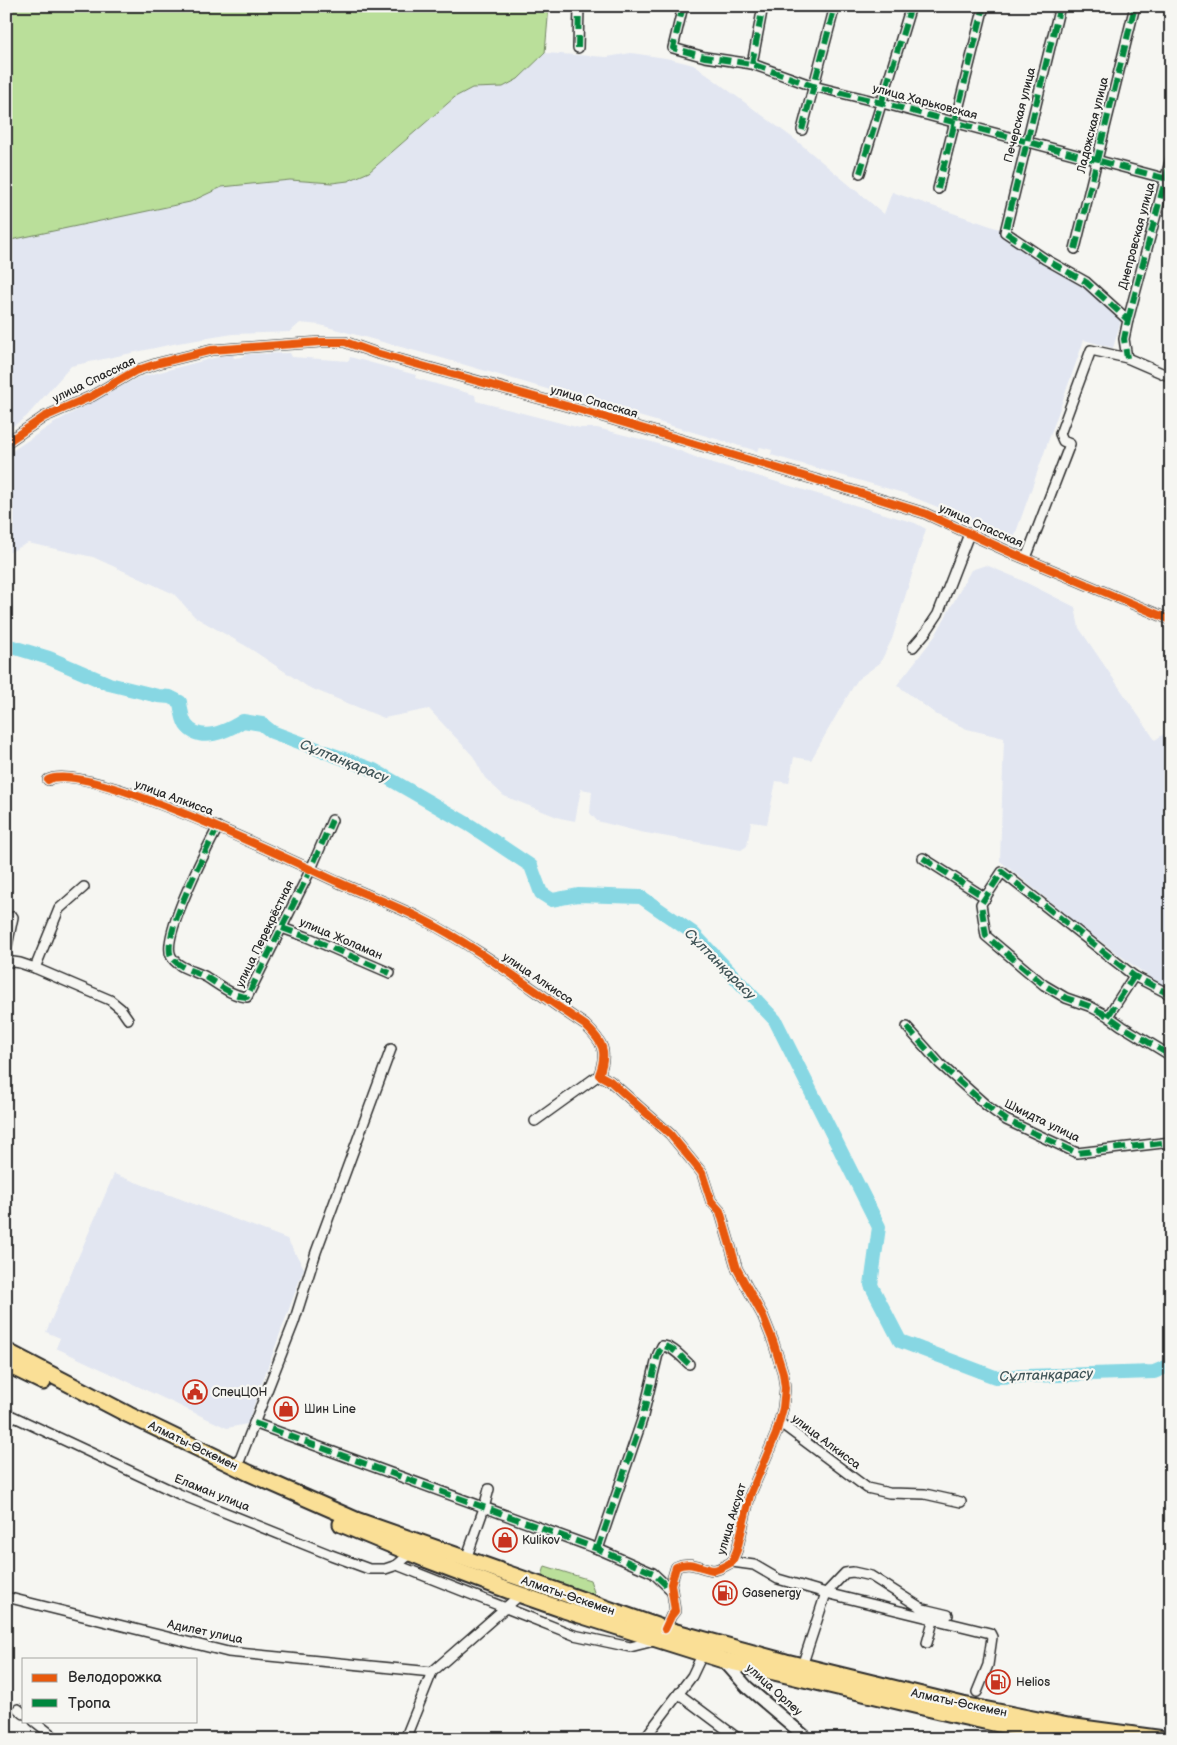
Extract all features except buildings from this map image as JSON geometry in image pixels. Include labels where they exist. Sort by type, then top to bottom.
[{"type":"main road","name":"Алматы-Өскемен","points":[[6,1351],[129,1415],[371,1531],[411,1553],[520,1595],[663,1635],[963,1705],[1068,1726],[1164,1739]]},
{"type":"main road","name":"Алматы-Өскемен","points":[[6,1364],[234,1477],[371,1531],[466,1559],[663,1635],[703,1653],[723,1660],[952,1714],[1068,1739]]},
{"type":"street","points":[[578,48],[579,6]]},
{"type":"street","name":"улица Харьковская","points":[[682,6],[673,48],[705,57],[752,64],[813,86],[1168,179]]},
{"type":"street","points":[[752,64],[763,6]]},
{"type":"street","points":[[802,130],[835,6]]},
{"type":"street","points":[[860,174],[911,6]]},
{"type":"street","points":[[938,189],[984,6]]},
{"type":"street","name":"Печерская улица","points":[[1060,6],[1005,231],[1006,234],[1045,259],[1086,282],[1128,320]]},
{"type":"street","name":"Ладожская улица","points":[[1075,249],[1135,6]]},
{"type":"street","name":"Днепровская улица","points":[[1127,358],[1124,339],[1128,320],[1168,179],[1171,158]]},
{"type":"street","name":"улица Спасская","points":[[6,443],[44,417],[92,396],[135,371],[159,363],[212,350],[345,342],[376,353],[489,383],[924,513],[1171,620]]},
{"type":"street","points":[[1026,558],[1070,444],[1063,441],[1060,434],[1091,350],[1127,358],[1171,377]]},
{"type":"street","points":[[912,647],[926,632],[938,614],[969,534]]},
{"type":"street","name":"улица Алкисса","points":[[48,780],[53,777],[65,776],[94,781],[207,822],[420,918],[467,945],[586,1025],[597,1036],[604,1050],[604,1061],[599,1075],[610,1081],[670,1134],[702,1173],[712,1201],[720,1211],[737,1269],[763,1316],[783,1372],[785,1388],[783,1408],[779,1422],[867,1488],[889,1493],[925,1494],[961,1502]]},
{"type":"street","name":"улица Перекрёстная","points":[[218,827],[189,888],[171,936],[169,948],[171,956],[179,965],[205,977],[238,997],[247,997],[311,869],[332,820]]},
{"type":"street","points":[[923,858],[986,898]]},
{"type":"street","points":[[1171,995],[1134,976],[1002,872],[982,904],[986,936],[1044,985],[1066,998],[1089,1006],[1108,1016],[1171,1056]]},
{"type":"street","points":[[35,968],[59,909],[84,887]]},
{"type":"street","points":[[6,951],[13,917]]},
{"type":"street","name":"улица Жоламан","points":[[282,928],[390,973]]},
{"type":"street","points":[[6,961],[35,968],[110,1000],[121,1009],[128,1020]]},
{"type":"street","points":[[1108,1016],[1122,998],[1134,976]]},
{"type":"street","name":"Шмидта улица","points":[[907,1026],[940,1064],[987,1106],[1006,1120],[1077,1153],[1171,1142]]},
{"type":"street","points":[[237,1467],[294,1322],[320,1243],[391,1049]]},
{"type":"street","points":[[534,1121],[599,1075]]},
{"type":"street","points":[[598,1549],[642,1420],[658,1354],[662,1346],[673,1349],[689,1364]]},
{"type":"street","name":"Еламан улица","points":[[6,1413],[180,1494],[331,1555],[369,1568],[385,1569],[397,1565]]},
{"type":"street","name":"улица Аксуат","points":[[663,1635],[675,1611],[671,1584],[676,1567],[682,1564],[693,1564],[714,1570],[732,1562],[737,1550],[750,1495],[776,1434],[779,1422]]},
{"type":"street","points":[[254,1423],[598,1549],[653,1572],[672,1591]]},
{"type":"street","points":[[466,1559],[489,1489]]},
{"type":"street","points":[[411,1553],[397,1565],[574,1635],[630,1647],[663,1635]]},
{"type":"street","points":[[732,1562],[754,1565],[778,1579],[826,1594],[935,1615],[990,1633],[992,1637],[988,1665],[977,1692]]},
{"type":"street","points":[[802,1666],[826,1594],[845,1573],[853,1572],[871,1576],[923,1609],[935,1615],[948,1615]]},
{"type":"street","points":[[405,1739],[432,1672],[520,1595]]},
{"type":"street","name":"Адилет улица","points":[[6,1597],[228,1652],[432,1672]]},
{"type":"street","points":[[927,1643],[935,1615]]},
{"type":"street","points":[[644,1739],[692,1676],[703,1653]]},
{"type":"street","name":"улица Орлеу","points":[[723,1660],[747,1688],[808,1739]]},
{"type":"street","points":[[679,1694],[739,1739]]},
{"type":"street","points":[[35,1722],[56,1739]]},
{"type":"shaded area","points":[[545,53],[607,57],[631,53],[666,58],[694,65],[797,141],[884,214],[892,192],[1002,230],[1051,257],[1088,282],[1107,299],[1121,321],[1113,348],[1084,340],[1014,538],[903,493],[771,455],[772,450],[760,447],[757,451],[445,359],[320,325],[300,323],[290,332],[233,334],[178,343],[71,366],[26,417],[6,431],[6,241],[189,202],[222,187],[290,180],[332,183],[369,172],[455,97],[472,88],[503,87],[518,79]]},
{"type":"shaded area","points":[[290,353],[292,357],[349,361],[350,357],[416,375],[415,378],[475,395],[476,401],[580,428],[597,428],[652,442],[700,459],[915,523],[926,529],[892,639],[880,663],[858,679],[811,760],[794,757],[789,783],[776,781],[767,824],[751,822],[747,846],[741,850],[640,832],[597,821],[590,813],[592,791],[581,789],[575,821],[560,818],[504,796],[485,778],[473,756],[429,709],[384,718],[308,687],[246,646],[195,617],[174,594],[93,557],[28,543],[6,554],[6,455],[57,421],[137,378],[221,356],[233,355],[234,358],[247,354]]},
{"type":"shaded area","points":[[986,565],[1075,607],[1079,628],[1155,740],[1171,729],[1171,989],[1152,979],[1084,929],[1000,861],[1004,738],[967,729],[937,715],[897,685],[935,636],[971,570]]},
{"type":"shaded area","points":[[114,1174],[287,1239],[304,1268],[247,1424],[227,1428],[56,1348],[60,1338],[46,1332]]},
{"type":"green space","points":[[6,6],[549,6],[545,53],[518,79],[503,87],[472,88],[455,97],[369,172],[348,181],[332,183],[290,180],[222,187],[190,202],[6,241]]},
{"type":"green space","points":[[545,1566],[590,1580],[595,1595],[542,1576]]},
{"type":"waterway","name":"Сұлтанқарасу","points":[[6,645],[49,658],[109,684],[158,696],[170,697],[180,702],[186,725],[192,731],[199,734],[206,735],[222,732],[243,721],[262,724],[272,732],[374,770],[471,826],[531,866],[541,893],[552,900],[578,895],[641,897],[693,933],[775,1020],[879,1227],[871,1285],[900,1341],[995,1377],[1154,1372],[1171,1365]]},
{"type":"marked path","points":[[578,48],[579,6]]},
{"type":"marked path","points":[[683,6],[673,48],[705,57],[752,64],[813,86],[1171,180]]},
{"type":"marked path","points":[[752,64],[763,6]]},
{"type":"marked path","points":[[802,130],[835,6]]},
{"type":"marked path","points":[[860,173],[911,6]]},
{"type":"marked path","points":[[938,189],[984,6]]},
{"type":"marked path","points":[[1060,6],[1005,232],[1045,259],[1086,282],[1128,320],[1124,339],[1127,358]]},
{"type":"marked path","points":[[1075,249],[1135,6]]},
{"type":"marked path","points":[[1128,320],[1171,158]]},
{"type":"marked path","points":[[218,827],[179,912],[170,946],[171,956],[182,966],[206,977],[231,992],[247,997],[311,869],[332,820]]},
{"type":"marked path","points":[[923,858],[986,898]]},
{"type":"marked path","points":[[1171,995],[1134,976],[1002,872],[981,904],[986,936],[1044,985],[1066,998],[1089,1006],[1108,1016],[1171,1056]]},
{"type":"marked path","points":[[282,928],[390,973]]},
{"type":"marked path","points":[[1108,1016],[1134,976]]},
{"type":"marked path","points":[[907,1027],[940,1064],[987,1106],[1006,1120],[1077,1153],[1171,1142]]},
{"type":"marked path","points":[[598,1549],[642,1420],[658,1354],[662,1346],[674,1350],[689,1364]]},
{"type":"marked path","points":[[254,1423],[598,1549],[653,1573],[672,1591]]},
{"type":"cycle path","points":[[6,443],[44,417],[92,396],[135,371],[159,363],[212,350],[345,342],[376,353],[567,406],[924,513],[1014,554],[1171,620]]},
{"type":"cycle path","points":[[48,780],[69,778],[102,784],[144,798],[238,836],[442,929],[585,1025],[602,1047],[603,1059],[599,1075],[610,1081],[670,1134],[702,1173],[711,1201],[720,1211],[737,1269],[763,1316],[773,1341],[783,1373],[785,1388],[783,1408],[776,1434],[750,1495],[737,1550],[732,1562],[713,1570],[690,1564],[676,1567],[671,1584],[675,1611],[665,1629]]},
{"type":"place","name":"СпецЦОН","points":[[195,1392]]},
{"type":"place","name":"Шин Line","points":[[286,1409]]},
{"type":"place","name":"Kulikov","points":[[505,1540]]},
{"type":"place","name":"Gasenergy","points":[[725,1593]]},
{"type":"place","name":"Helios","points":[[998,1682]]}]
